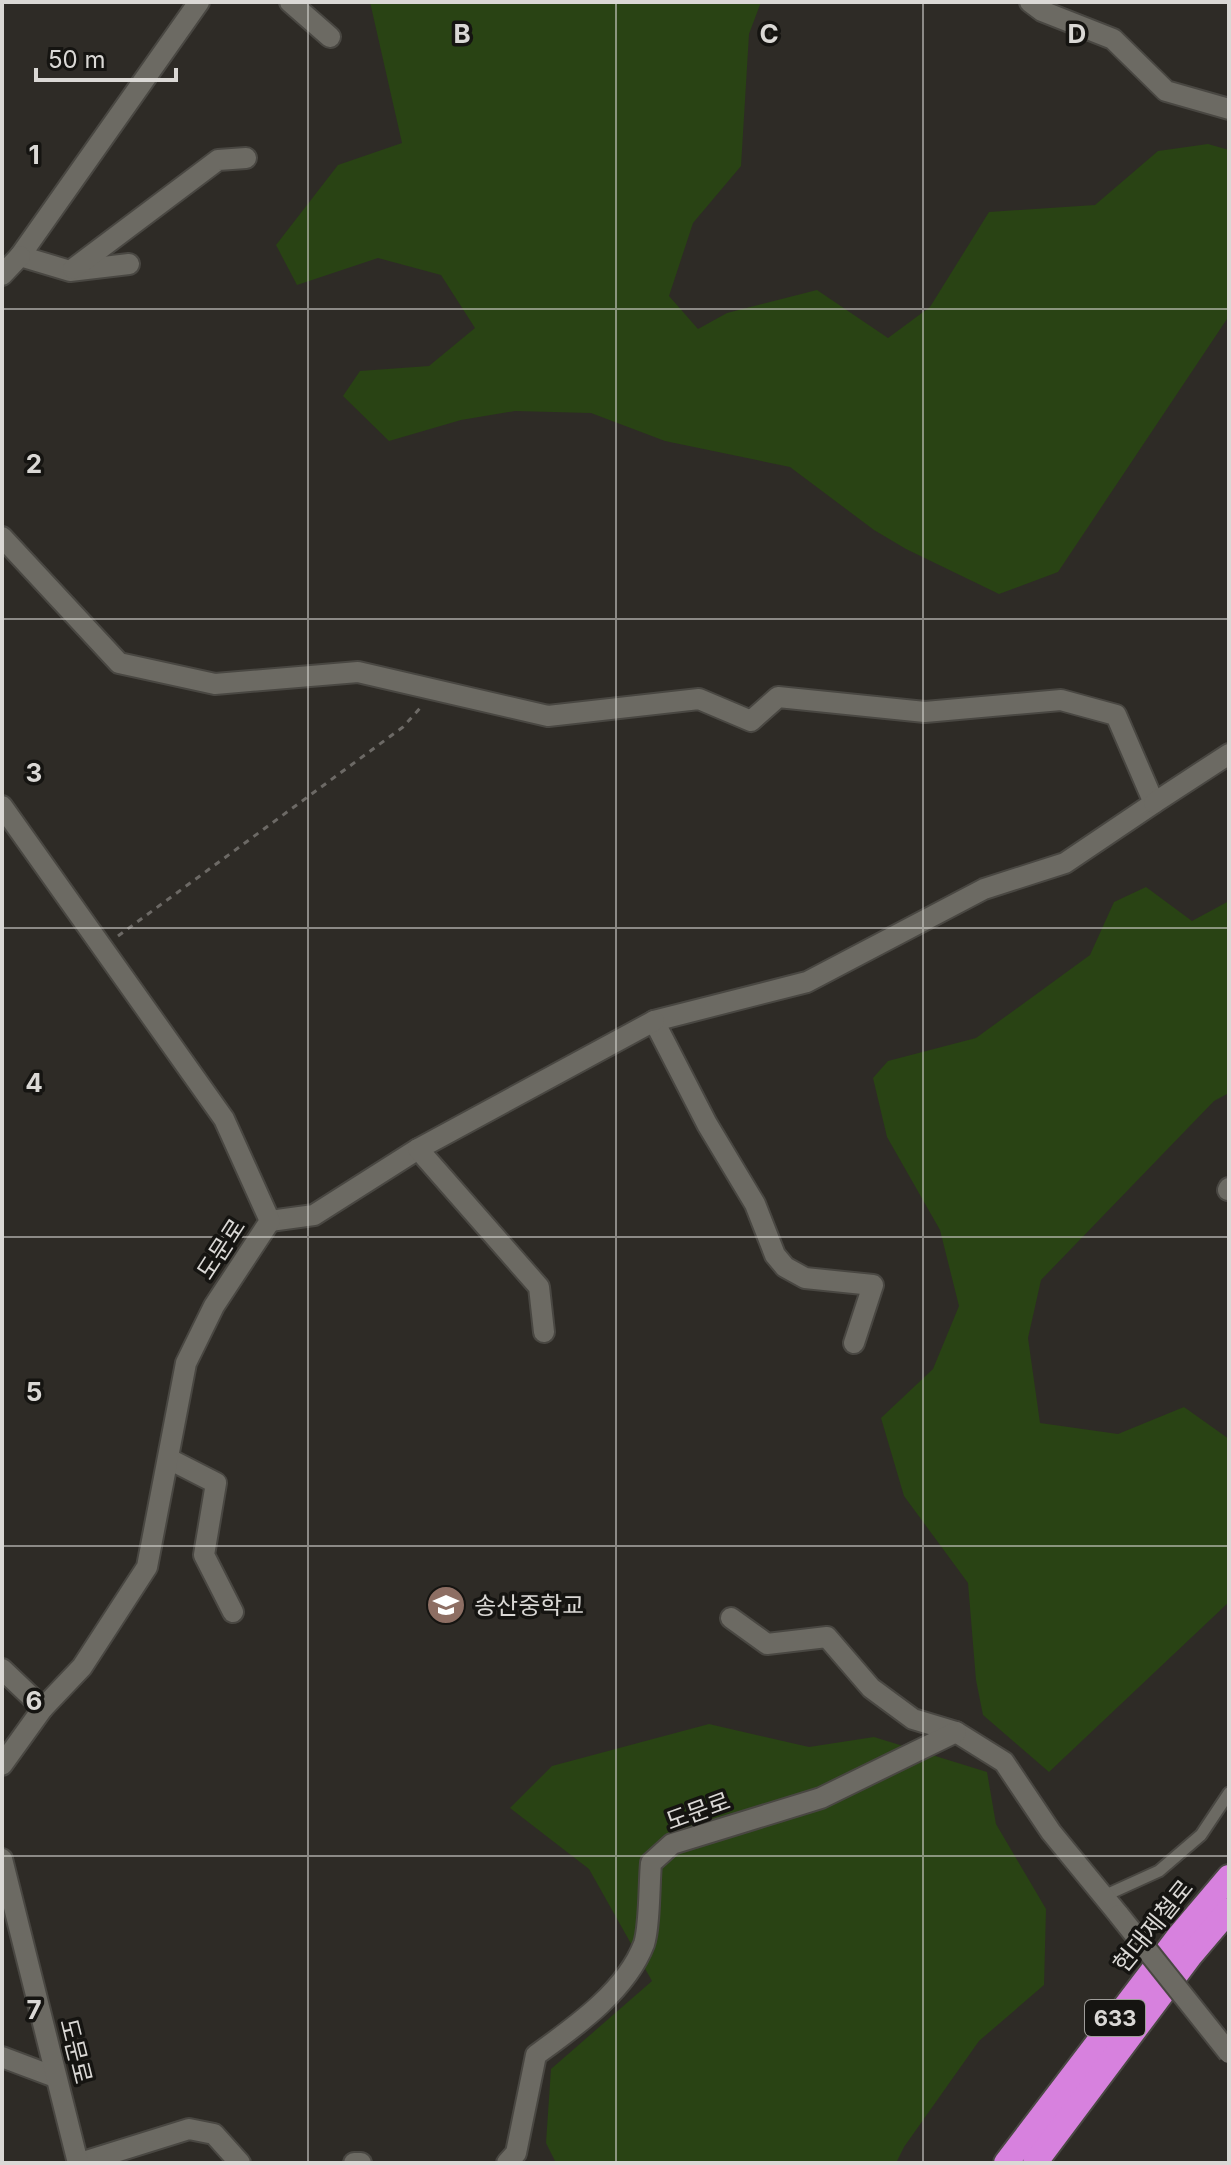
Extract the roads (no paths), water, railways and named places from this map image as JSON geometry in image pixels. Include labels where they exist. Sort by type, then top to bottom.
[{"type":"highway","name":"현대제철로","points":[[1006,2163],[1179,1936],[1229,1877]]},
{"type":"highway","name":"현대제철로","points":[[1035,2163],[1190,1956],[1229,1910]]},
{"type":"street","points":[[2,275],[20,256],[199,2]]},
{"type":"street","points":[[290,2],[330,37]]},
{"type":"street","points":[[1030,2],[1042,11],[1113,39],[1166,91],[1229,109]]},
{"type":"street","points":[[70,271],[218,160],[246,158]]},
{"type":"street","points":[[20,256],[70,271],[129,264]]},
{"type":"street","points":[[2,537],[119,663],[215,684],[358,672],[548,716],[699,699],[751,721],[778,697],[925,712],[1061,700],[1116,715],[1154,803]]},
{"type":"street","points":[[270,1221],[314,1215],[418,1149],[654,1021],[807,982],[984,889],[1065,863],[1229,754]]},
{"type":"street","name":"도문로","points":[[2,806],[224,1119],[270,1221],[214,1306],[186,1363],[147,1567],[82,1667],[43,1708],[2,1765]]},
{"type":"street","points":[[654,1021],[707,1124],[755,1204],[775,1255],[785,1267],[805,1278],[873,1285],[854,1343]]},
{"type":"street","points":[[418,1149],[539,1287],[544,1332]]},
{"type":"street","points":[[169,1459],[216,1483],[204,1555],[233,1612]]},
{"type":"street","points":[[731,1618],[767,1644],[827,1637],[871,1688],[913,1719],[956,1732],[1004,1762],[1051,1832],[1229,2053]]},
{"type":"street","points":[[2,1669],[43,1708]]},
{"type":"street","name":"도문로","points":[[507,2163],[516,2153],[536,2055],[619,1985],[644,1943],[651,1863],[672,1844],[821,1798],[956,1732]]},
{"type":"street","name":"도문로","points":[[2,1859],[79,2163],[189,2129],[214,2134],[240,2163]]},
{"type":"street","points":[[2,2057],[55,2077]]},
{"type":"street","points":[[354,2163],[361,2163]]},
{"type":"lane","points":[[1104,1896],[1159,1871],[1201,1835],[1229,1793]]},
{"type":"place","name":"송산중학교","points":[[446,1605]]}]
